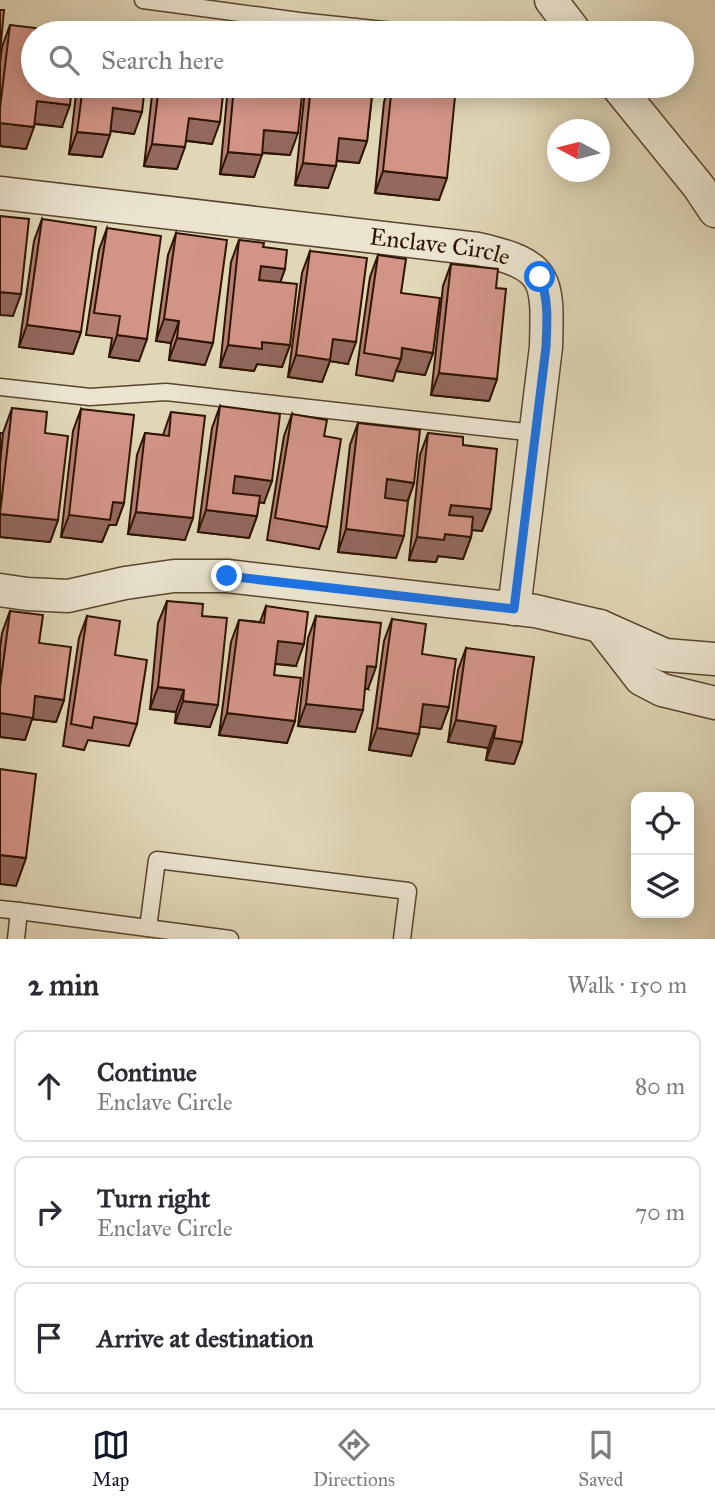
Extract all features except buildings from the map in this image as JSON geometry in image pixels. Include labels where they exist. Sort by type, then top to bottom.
[{"type":"street","points":[[551,0],[567,21]]},
{"type":"street","points":[[627,98],[699,187],[715,211]]},
{"type":"street","name":"Enclave Circle","points":[[0,192],[478,249],[523,263],[540,277],[545,289],[547,309],[546,347],[514,609]]},
{"type":"street","points":[[0,590],[68,596],[125,583],[174,576],[227,576],[535,611],[600,625],[665,655],[715,659]]},
{"type":"street","points":[[600,625],[641,680],[662,690],[715,703]]},
{"type":"street","points":[[641,680],[657,651]]},
{"type":"lane","points":[[143,0],[299,21]]},
{"type":"lane","points":[[0,387],[90,397],[166,392],[536,433]]},
{"type":"lane","points":[[148,928],[157,860],[408,891],[402,939]]},
{"type":"lane","points":[[0,909],[230,939]]},
{"type":"lane","points":[[16,939],[19,911]]},
{"type":"route","points":[[227,576],[514,609],[546,347],[547,309],[545,289],[540,277]]}]
